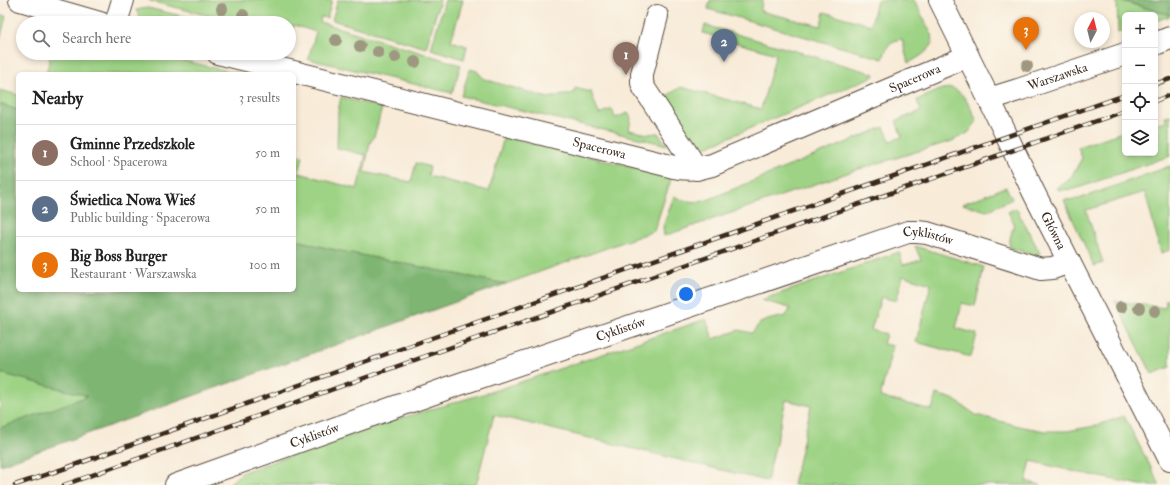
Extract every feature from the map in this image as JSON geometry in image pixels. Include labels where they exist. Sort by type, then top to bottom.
[{"type":"street","points":[[20,0],[76,16]]},
{"type":"street","points":[[118,16],[123,0]]},
{"type":"street","name":"Główna","points":[[940,0],[1034,193],[1170,460]]},
{"type":"street","points":[[657,16],[643,69],[642,83],[697,169]]},
{"type":"street","points":[[1158,43],[1170,38]]},
{"type":"street","name":"Warszawska","points":[[989,99],[1122,55]]},
{"type":"street","name":"Spacerowa","points":[[296,72],[674,167],[697,169],[712,165],[968,56]]},
{"type":"street","name":"Spacerowa","points":[[246,60],[294,72]]},
{"type":"street","name":"Cyklistów","points":[[176,485],[454,386],[908,232],[927,233],[1041,268],[1053,268],[1069,262]]},
{"type":"green space","points":[[149,0],[332,0],[327,18],[321,17],[320,22],[461,65],[452,93],[308,59],[316,32],[296,26],[296,16],[210,16]]},
{"type":"green space","points":[[338,0],[440,0],[426,48],[332,20]]},
{"type":"green space","points":[[445,0],[463,0],[451,41],[467,46],[464,59],[431,49]]},
{"type":"green space","points":[[710,0],[763,0],[760,11],[821,26],[824,12],[871,25],[877,0],[914,0],[931,33],[932,45],[921,56],[908,63],[902,39],[897,40],[889,45],[883,59],[708,9]]},
{"type":"green space","points":[[1117,0],[1170,15],[1158,20],[1158,12],[1122,12],[1122,31],[1118,33]]},
{"type":"green space","points":[[1120,0],[1170,0],[1170,15]]},
{"type":"green space","points":[[148,8],[181,16],[139,16],[136,10]]},
{"type":"green space","points":[[0,15],[6,16],[0,40]]},
{"type":"green space","points":[[705,25],[875,74],[874,76],[701,149],[684,130],[665,97],[681,87],[761,109],[776,54],[703,33]]},
{"type":"green space","points":[[50,60],[180,60],[232,72],[46,72]]},
{"type":"green space","points":[[470,69],[477,71],[484,79],[548,98],[574,93],[575,88],[591,92],[599,114],[612,109],[615,118],[628,113],[631,118],[629,130],[648,134],[658,133],[667,145],[461,96]]},
{"type":"green space","points":[[951,88],[956,90],[964,97],[977,121],[968,133],[952,141],[856,170],[664,236],[663,227],[674,196],[682,200],[690,201],[707,200],[884,127],[890,141],[902,137],[896,121],[921,111],[917,100],[942,89]]},
{"type":"green space","points":[[0,90],[16,94],[16,109],[0,104]]},
{"type":"green space","points":[[341,97],[382,108],[374,137],[370,143],[364,172],[411,182],[416,163],[430,167],[428,176],[489,191],[504,137],[672,176],[654,231],[506,284],[326,248],[296,240],[296,154],[303,156],[299,173],[357,189],[366,155],[337,148],[338,112]]},
{"type":"green space","points":[[0,104],[16,109],[16,292],[296,292],[296,240],[326,248],[506,284],[0,465],[0,428],[88,396],[0,373]]},
{"type":"green space","points":[[1170,115],[1170,156],[1075,189],[1059,190],[1057,187],[1070,179],[1082,158],[1078,147],[1122,132],[1122,156],[1158,156],[1158,123],[1166,121],[1165,116]]},
{"type":"green space","points":[[1170,166],[1170,250],[1161,253],[1145,192],[1086,210],[1103,263],[1094,266],[1064,200],[1079,199]]},
{"type":"green space","points":[[1006,187],[1012,199],[987,211],[962,204]]},
{"type":"green space","points":[[1016,208],[1040,253],[1034,255],[1010,248],[1009,243],[1014,223],[1008,212]]},
{"type":"green space","points":[[915,246],[984,267],[975,306],[962,303],[956,328],[977,334],[971,357],[916,342],[931,284],[903,276],[896,301],[881,297],[871,330],[886,334],[883,344],[893,346],[880,397],[932,410],[936,394],[953,399],[976,415],[1045,431],[1067,431],[1095,426],[1124,416],[1160,485],[1141,485],[1031,461],[1026,481],[1041,485],[793,485],[811,406],[786,400],[767,481],[494,415],[476,485],[228,485],[243,472],[398,419],[500,389],[706,319],[713,339],[739,330],[752,333],[760,323],[785,316],[790,308],[761,300],[899,252],[903,265],[921,260]]},
{"type":"green space","points":[[1166,300],[1170,300],[1170,367],[1152,374],[1115,301],[1165,308]]},
{"type":"green space","points":[[0,373],[89,396],[0,428]]},
{"type":"railway","points":[[1158,83],[1170,79]]},
{"type":"railway","points":[[1158,100],[1170,95]]},
{"type":"railway","points":[[15,485],[1122,96]]},
{"type":"railway","points":[[64,485],[426,356],[1122,112]]},
{"type":"place","name":"Big Boss Burger","points":[[1026,50]]},
{"type":"place","name":"Świetlica Nowa Wieś","points":[[724,62]]},
{"type":"place","name":"Gminne Przedszkole","points":[[626,75]]}]
